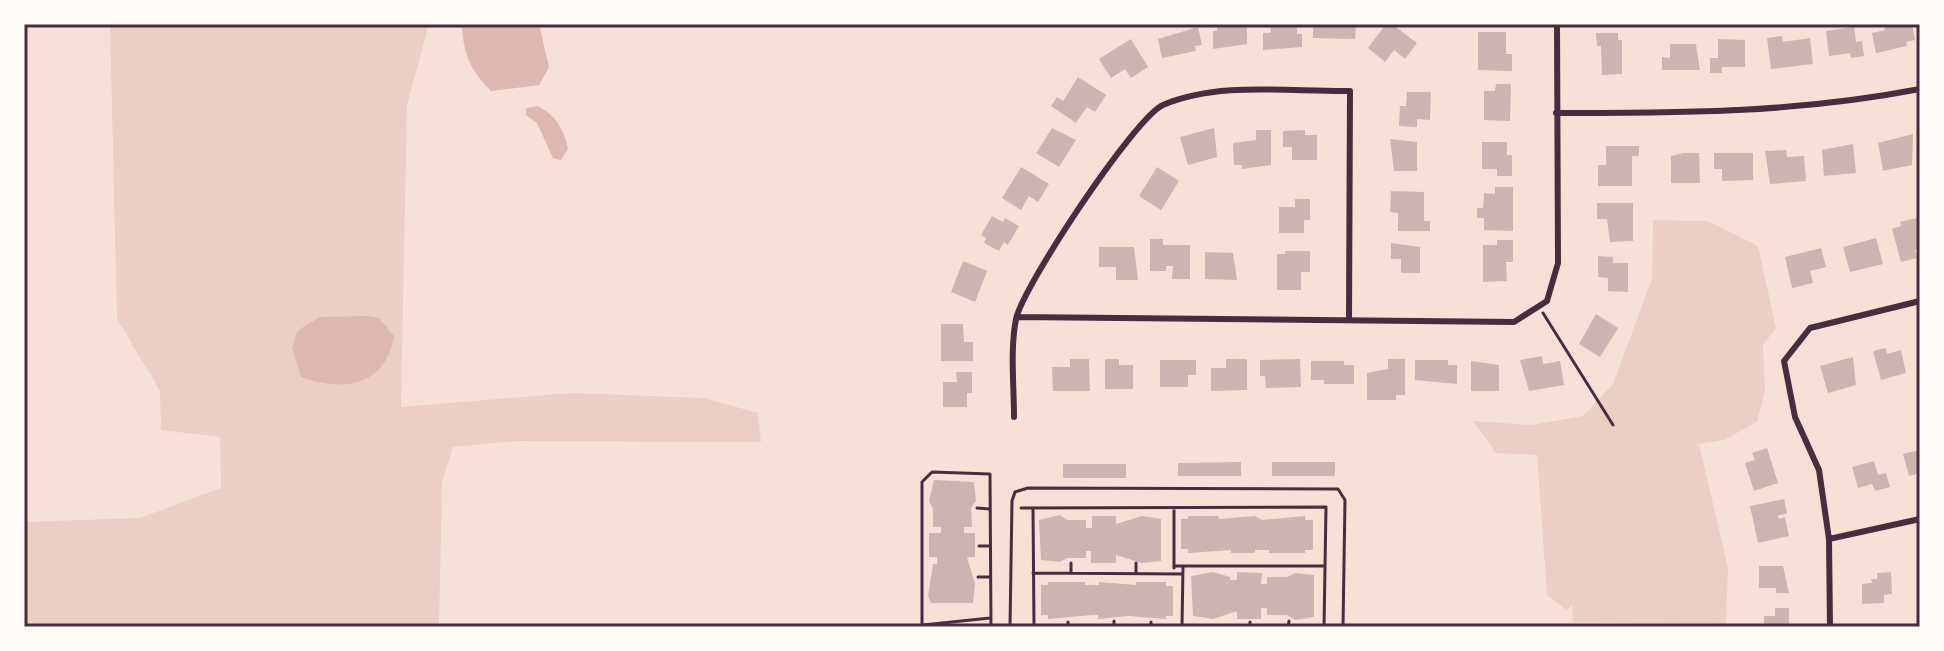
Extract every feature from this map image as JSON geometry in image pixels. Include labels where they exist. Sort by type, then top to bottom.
[{"type":"street","points":[[1017,317],[1514,322],[1547,301],[1558,263],[1557,24]]},
{"type":"street","points":[[1556,113],[1721,113],[1840,104],[1920,89]]},
{"type":"street","points":[[1014,417],[1017,317],[1034,280],[1127,139],[1159,106],[1201,92],[1350,91],[1349,319]]},
{"type":"street","points":[[1830,627],[1829,539],[1819,470],[1795,417],[1784,361],[1810,328],[1920,301]]},
{"type":"street","points":[[1829,539],[1920,519]]},
{"type":"lane","points":[[1010,627],[1013,495],[1028,488],[1335,488],[1345,500],[1343,627]]},
{"type":"path","points":[[1539,306],[1613,425]]},
{"type":"path","points":[[990,618],[922,626],[922,482],[932,472],[990,474],[991,627]]},
{"type":"path","points":[[1291,507],[1291,514]]},
{"type":"path","points":[[1012,508],[1326,507],[1324,627]]},
{"type":"path","points":[[977,508],[990,509]]},
{"type":"path","points":[[1033,508],[1034,627]]},
{"type":"path","points":[[1070,508],[1070,516]]},
{"type":"path","points":[[1106,508],[1106,514]]},
{"type":"path","points":[[1138,508],[1138,517]]},
{"type":"path","points":[[1173,574],[1174,508]]},
{"type":"path","points":[[1207,508],[1207,514]]},
{"type":"path","points":[[1247,508],[1247,514]]},
{"type":"path","points":[[922,511],[930,511]]},
{"type":"path","points":[[979,546],[990,546]]},
{"type":"path","points":[[1209,558],[1209,566]]},
{"type":"path","points":[[1245,558],[1245,566]]},
{"type":"path","points":[[1288,574],[1290,558]]},
{"type":"path","points":[[1069,580],[1071,563]]},
{"type":"path","points":[[1136,563],[1136,573]]},
{"type":"path","points":[[1107,566],[1107,573]]},
{"type":"path","points":[[1174,566],[1245,566],[1252,569],[1325,566]]},
{"type":"path","points":[[1182,627],[1183,566]]},
{"type":"path","points":[[1223,566],[1223,574]]},
{"type":"path","points":[[1033,573],[1183,574]]},
{"type":"path","points":[[1113,573],[1113,580]]},
{"type":"path","points":[[1149,573],[1149,580]]},
{"type":"path","points":[[922,575],[929,576]]},
{"type":"path","points":[[978,577],[990,577]]},
{"type":"path","points":[[1169,627],[1220,624],[1235,627]]},
{"type":"shaded area","points":[[110,24],[429,24],[407,105],[401,407],[571,393],[704,398],[758,413],[761,442],[516,441],[453,447],[442,482],[439,627],[24,627],[24,522],[140,518],[221,488],[220,437],[161,430],[160,391],[117,319]]},
{"type":"shaded area","points":[[462,24],[539,24],[549,67],[539,85],[491,91],[469,60]]},
{"type":"shaded area","points":[[538,106],[554,119],[564,135],[568,149],[561,160],[553,158],[537,123],[526,115],[526,108]]},
{"type":"shaded area","points":[[1653,220],[1708,221],[1758,246],[1776,328],[1763,345],[1765,391],[1757,422],[1724,440],[1699,444],[1728,568],[1726,624],[1573,622],[1572,605],[1567,610],[1547,595],[1537,455],[1496,453],[1473,421],[1531,425],[1583,416],[1613,384],[1652,279]]},
{"type":"shaded area","points":[[320,317],[379,318],[394,336],[382,366],[372,375],[347,384],[317,382],[301,377],[292,348],[297,331]]},
{"type":"building","points":[[1217,24],[1247,24],[1247,44],[1213,49],[1213,31],[1217,31]]},
{"type":"building","points":[[1270,24],[1297,24],[1297,34],[1302,34],[1302,47],[1263,50],[1263,33],[1271,33]]},
{"type":"building","points":[[1313,24],[1356,24],[1355,39],[1313,38]]},
{"type":"building","points":[[1386,24],[1392,24],[1417,43],[1405,59],[1394,50],[1385,62],[1368,48]]},
{"type":"building","points":[[1912,24],[1915,40],[1906,42],[1907,46],[1876,53],[1872,33],[1885,30],[1884,26]]},
{"type":"building","points":[[1198,27],[1202,45],[1195,46],[1196,51],[1162,58],[1158,39]]},
{"type":"building","points":[[1854,27],[1856,42],[1862,41],[1864,56],[1851,58],[1850,53],[1829,56],[1826,31]]},
{"type":"building","points":[[1478,32],[1506,32],[1506,54],[1512,54],[1512,71],[1478,70]]},
{"type":"building","points":[[1596,33],[1618,33],[1618,40],[1622,40],[1622,74],[1602,75],[1601,46],[1597,46]]},
{"type":"building","points":[[1782,36],[1783,42],[1810,38],[1813,64],[1771,69],[1767,38]]},
{"type":"building","points":[[1131,39],[1148,67],[1131,78],[1125,69],[1111,78],[1099,59]]},
{"type":"building","points":[[1718,39],[1745,40],[1745,67],[1722,67],[1722,73],[1710,73],[1710,58],[1718,58]]},
{"type":"building","points":[[1670,44],[1696,44],[1700,70],[1662,70],[1662,57],[1670,58]]},
{"type":"building","points":[[1078,77],[1106,95],[1095,112],[1087,107],[1076,123],[1051,106],[1057,97],[1063,101]]},
{"type":"building","points":[[1496,84],[1511,84],[1510,121],[1484,120],[1484,91],[1495,91]]},
{"type":"building","points":[[1407,92],[1431,92],[1430,120],[1417,119],[1417,127],[1399,126],[1400,106],[1406,106]]},
{"type":"building","points":[[1052,128],[1076,140],[1059,167],[1036,153]]},
{"type":"building","points":[[1214,128],[1217,157],[1188,165],[1180,137]]},
{"type":"building","points":[[1256,130],[1271,130],[1271,165],[1242,169],[1242,165],[1234,165],[1233,143],[1256,140]]},
{"type":"building","points":[[1305,130],[1305,135],[1317,135],[1317,160],[1292,160],[1292,147],[1283,147],[1283,131]]},
{"type":"building","points":[[1913,134],[1912,165],[1883,171],[1878,143]]},
{"type":"building","points":[[1390,139],[1417,142],[1417,171],[1394,171]]},
{"type":"building","points":[[1482,142],[1507,142],[1507,155],[1512,155],[1512,176],[1497,176],[1497,169],[1482,169]]},
{"type":"building","points":[[1853,144],[1856,173],[1824,176],[1822,150]]},
{"type":"building","points":[[1606,146],[1639,146],[1639,156],[1632,156],[1632,186],[1598,186],[1598,165],[1606,165]]},
{"type":"building","points":[[1786,150],[1787,157],[1804,156],[1806,181],[1770,184],[1765,151]]},
{"type":"building","points":[[1699,153],[1700,183],[1671,183],[1671,156]]},
{"type":"building","points":[[1714,153],[1753,153],[1753,180],[1722,181],[1722,169],[1714,169]]},
{"type":"building","points":[[1021,167],[1049,184],[1038,202],[1029,196],[1021,210],[1002,198]]},
{"type":"building","points":[[1157,167],[1179,181],[1161,210],[1139,196]]},
{"type":"building","points":[[1495,187],[1513,187],[1513,231],[1484,230],[1484,218],[1477,218],[1477,208],[1483,208],[1484,193],[1495,194]]},
{"type":"building","points":[[1391,191],[1424,192],[1424,221],[1430,221],[1430,231],[1398,231],[1398,213],[1390,212]]},
{"type":"building","points":[[1295,199],[1310,199],[1310,220],[1304,220],[1304,233],[1279,233],[1279,207],[1295,207]]},
{"type":"building","points":[[1597,203],[1633,203],[1633,241],[1610,242],[1607,219],[1597,219]]},
{"type":"building","points":[[992,216],[1003,222],[1005,218],[1019,226],[1008,245],[1004,242],[999,251],[984,243],[986,238],[981,235]]},
{"type":"building","points":[[1916,218],[1920,224],[1920,248],[1915,250],[1917,258],[1901,262],[1892,229],[1901,226],[1900,222]]},
{"type":"building","points":[[1876,238],[1883,264],[1850,272],[1843,247]]},
{"type":"building","points":[[1150,239],[1163,239],[1163,245],[1190,245],[1190,279],[1172,279],[1173,266],[1166,266],[1166,271],[1150,271]]},
{"type":"building","points":[[1497,240],[1513,240],[1513,262],[1506,262],[1507,281],[1483,282],[1483,245],[1497,245]]},
{"type":"building","points":[[1391,243],[1420,247],[1420,273],[1401,273],[1401,259],[1391,259]]},
{"type":"building","points":[[1099,247],[1134,247],[1138,280],[1116,280],[1116,267],[1099,267]]},
{"type":"building","points":[[1821,248],[1826,267],[1810,271],[1813,283],[1792,288],[1785,257]]},
{"type":"building","points":[[1285,251],[1310,251],[1310,272],[1301,272],[1301,290],[1277,290],[1277,254],[1285,254]]},
{"type":"building","points":[[1205,252],[1233,253],[1237,280],[1205,279]]},
{"type":"building","points":[[1598,256],[1613,257],[1613,263],[1628,263],[1628,292],[1608,291],[1608,278],[1598,277]]},
{"type":"building","points":[[963,261],[987,271],[975,302],[951,292]]},
{"type":"building","points":[[1596,314],[1618,328],[1600,357],[1579,344]]},
{"type":"building","points":[[941,324],[963,324],[964,342],[973,342],[973,361],[941,361]]},
{"type":"building","points":[[1886,348],[1887,354],[1901,350],[1906,373],[1881,380],[1873,351]]},
{"type":"building","points":[[1542,356],[1543,364],[1560,361],[1564,385],[1529,391],[1520,360]]},
{"type":"building","points":[[1853,357],[1856,385],[1828,393],[1820,366]]},
{"type":"building","points":[[1070,359],[1089,359],[1090,391],[1053,391],[1052,367],[1070,367]]},
{"type":"building","points":[[1105,359],[1119,359],[1119,365],[1133,365],[1133,389],[1105,389]]},
{"type":"building","points":[[1226,359],[1247,359],[1247,390],[1211,391],[1211,368],[1226,368]]},
{"type":"building","points":[[1300,359],[1301,387],[1266,388],[1265,376],[1260,376],[1260,360]]},
{"type":"building","points":[[1388,359],[1405,359],[1405,395],[1396,395],[1396,400],[1367,400],[1367,373],[1388,369]]},
{"type":"building","points":[[1160,360],[1196,360],[1196,375],[1188,375],[1188,387],[1160,387]]},
{"type":"building","points":[[1415,360],[1448,360],[1448,365],[1457,365],[1457,384],[1415,380]]},
{"type":"building","points":[[1311,361],[1344,361],[1344,365],[1354,365],[1354,384],[1324,384],[1324,380],[1311,380]]},
{"type":"building","points":[[1471,361],[1499,365],[1499,391],[1471,391]]},
{"type":"building","points":[[956,372],[972,372],[972,393],[967,393],[967,407],[943,407],[943,382],[957,382]]},
{"type":"building","points":[[1767,448],[1778,483],[1754,491],[1745,463],[1755,460],[1752,453]]},
{"type":"building","points":[[1920,450],[1920,473],[1909,476],[1903,454]]},
{"type":"building","points":[[1874,461],[1878,475],[1886,473],[1890,487],[1875,491],[1872,484],[1858,488],[1852,467]]},
{"type":"building","points":[[1241,462],[1241,476],[1178,476],[1178,463]]},
{"type":"building","points":[[1272,462],[1335,462],[1335,476],[1272,476]]},
{"type":"building","points":[[1063,464],[1126,464],[1126,478],[1063,478]]},
{"type":"building","points":[[934,480],[974,482],[976,501],[971,508],[972,527],[964,527],[964,533],[975,533],[975,557],[967,557],[975,584],[973,603],[931,603],[928,596],[933,564],[937,564],[937,557],[929,557],[929,533],[941,533],[941,527],[933,527],[933,509],[929,501]]},
{"type":"building","points":[[1784,499],[1787,514],[1778,515],[1779,519],[1785,517],[1789,536],[1758,543],[1750,506]]},
{"type":"building","points":[[1060,515],[1067,520],[1086,520],[1086,528],[1092,528],[1092,516],[1116,516],[1116,524],[1142,516],[1161,519],[1161,561],[1142,563],[1116,555],[1116,563],[1091,563],[1091,551],[1086,551],[1086,558],[1067,558],[1060,562],[1041,560],[1039,520]]},
{"type":"building","points":[[1188,516],[1218,516],[1219,519],[1255,516],[1262,520],[1305,516],[1305,520],[1313,520],[1313,550],[1305,550],[1305,553],[1255,550],[1255,553],[1231,553],[1231,550],[1188,553],[1188,549],[1181,549],[1181,519],[1188,519]]},
{"type":"building","points":[[1759,566],[1783,566],[1789,593],[1776,593],[1776,588],[1759,588]]},
{"type":"building","points":[[1213,572],[1230,577],[1230,580],[1237,580],[1237,572],[1262,573],[1261,584],[1267,584],[1267,577],[1287,577],[1295,573],[1314,575],[1314,617],[1295,620],[1287,615],[1267,615],[1267,608],[1261,608],[1261,619],[1237,619],[1237,611],[1213,619],[1193,616],[1191,576]]},
{"type":"building","points":[[1891,572],[1892,594],[1884,595],[1884,603],[1862,604],[1862,584],[1872,583],[1871,579],[1877,579],[1877,573]]},
{"type":"building","points":[[1048,582],[1136,585],[1136,582],[1166,582],[1166,586],[1173,586],[1173,616],[1166,616],[1166,619],[1129,616],[1098,619],[1098,615],[1092,615],[1048,619],[1048,615],[1041,615],[1041,585],[1048,585]]},
{"type":"building","points":[[1775,608],[1789,608],[1789,627],[1764,627],[1764,616],[1775,616]]}]
